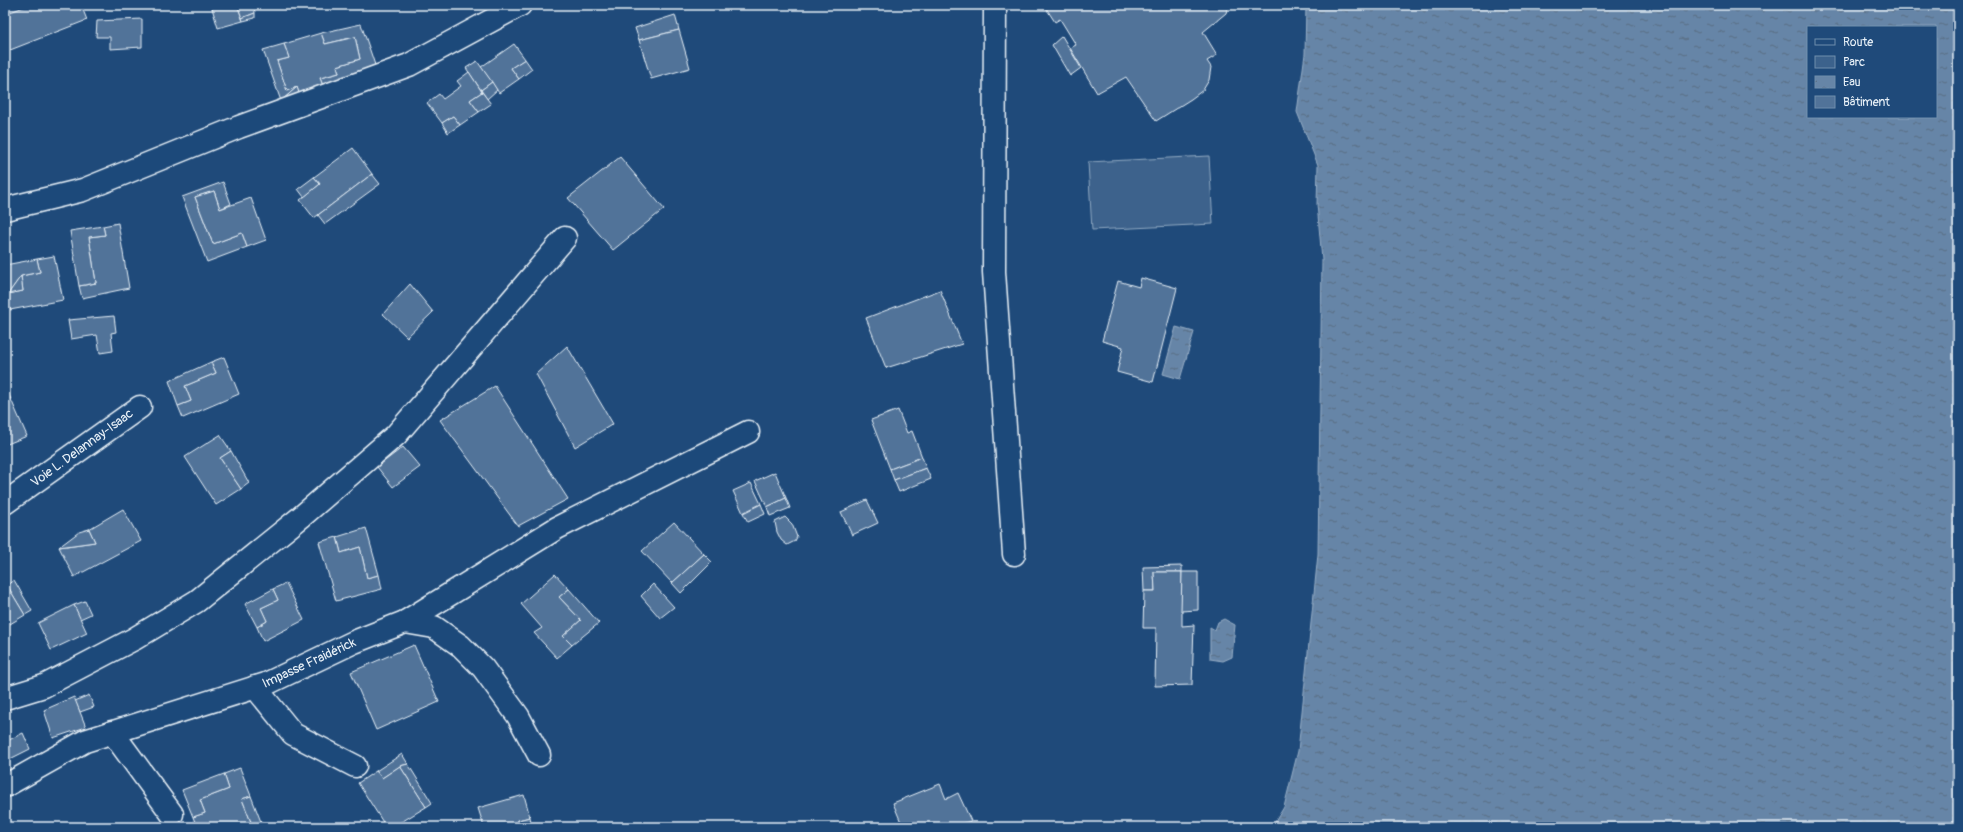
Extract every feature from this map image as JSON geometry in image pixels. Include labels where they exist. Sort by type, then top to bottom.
[{"type":"street","points":[[5,209],[83,190],[239,127],[409,65],[520,5]]},
{"type":"street","points":[[995,5],[994,272],[1014,554]]},
{"type":"street","points":[[5,698],[44,686],[134,640],[191,605],[301,517],[396,435],[565,238]]},
{"type":"street","name":"Voie L. Delannay-Isaac","points":[[5,503],[140,407]]},
{"type":"street","name":"Impasse Fraidérick","points":[[5,786],[85,741],[266,684],[354,642],[405,622],[557,528],[748,432]]},
{"type":"street","points":[[405,622],[434,627],[460,646],[483,668],[518,716],[539,755]]},
{"type":"street","points":[[255,687],[293,734],[355,766]]},
{"type":"street","points":[[112,732],[172,814]]},
{"type":"green space","points":[[1209,156],[1213,224],[1092,230],[1088,162]]},
{"type":"water","points":[[1306,5],[1958,5],[1958,827],[1272,827],[1284,807],[1298,751],[1318,554],[1322,260],[1317,204],[1318,165],[1297,112],[1305,54]]},
{"type":"water","points":[[1176,327],[1194,332],[1180,379],[1163,374]]},
{"type":"water","points":[[1224,619],[1235,625],[1232,657],[1223,661],[1210,659],[1210,627],[1215,630],[1218,622]]},
{"type":"building","points":[[29,5],[81,5],[87,20],[5,52],[5,14]]},
{"type":"building","points":[[211,5],[245,5],[238,7],[243,21],[218,28]]},
{"type":"building","points":[[254,5],[255,13],[242,18],[238,7]]},
{"type":"building","points":[[1044,5],[1228,6],[1226,13],[1203,32],[1217,55],[1207,61],[1211,67],[1209,80],[1203,90],[1156,121],[1126,77],[1097,93],[1070,48],[1076,45],[1060,19],[1055,22]]},
{"type":"building","points":[[255,13],[255,18],[243,21],[242,18]]},
{"type":"building","points":[[675,15],[679,30],[639,40],[635,28]]},
{"type":"building","points":[[142,19],[142,47],[110,49],[110,37],[96,37],[97,21]]},
{"type":"building","points":[[361,24],[375,65],[323,86],[320,78],[339,73],[337,66],[360,59],[355,37],[325,44],[321,33]]},
{"type":"building","points":[[679,30],[690,68],[651,79],[639,40]]},
{"type":"building","points":[[321,33],[325,44],[355,37],[360,59],[337,66],[339,73],[320,78],[323,86],[299,93],[297,87],[287,91],[277,61],[289,58],[284,44]]},
{"type":"building","points":[[1062,36],[1081,68],[1070,76],[1052,45]]},
{"type":"building","points":[[284,44],[289,58],[277,61],[287,91],[297,87],[281,101],[263,50]]},
{"type":"building","points":[[514,44],[525,59],[511,68],[519,79],[499,93],[481,67]]},
{"type":"building","points":[[525,59],[532,69],[519,79],[511,68]]},
{"type":"building","points":[[477,61],[492,82],[481,90],[466,68]]},
{"type":"building","points":[[469,72],[482,92],[470,100],[479,112],[460,125],[453,116],[442,123],[427,103],[439,94],[443,99],[461,86],[457,81]]},
{"type":"building","points":[[492,82],[497,90],[487,99],[481,90]]},
{"type":"building","points":[[297,87],[299,93],[281,101]]},
{"type":"building","points":[[482,92],[491,104],[479,112],[470,100]]},
{"type":"building","points":[[453,116],[460,125],[448,133],[442,123]]},
{"type":"building","points":[[353,148],[372,174],[314,218],[300,200],[320,184],[314,177]]},
{"type":"building","points":[[620,157],[664,209],[613,250],[568,198]]},
{"type":"building","points":[[372,174],[380,184],[325,224],[318,215]]},
{"type":"building","points":[[314,177],[320,184],[304,197],[298,189]]},
{"type":"building","points":[[223,182],[231,204],[220,209],[214,191],[195,197],[213,244],[242,233],[247,247],[207,262],[182,197]]},
{"type":"building","points":[[214,191],[220,209],[251,198],[266,240],[247,247],[242,233],[213,244],[195,197]]},
{"type":"building","points":[[118,223],[129,288],[82,298],[79,286],[96,283],[89,237],[105,235],[103,226]]},
{"type":"building","points":[[103,226],[105,235],[89,237],[96,283],[79,286],[70,231]]},
{"type":"building","points":[[54,256],[63,300],[10,310],[8,294],[23,291],[21,276],[40,272],[37,259]]},
{"type":"building","points":[[37,259],[40,272],[21,276],[8,294],[5,265]]},
{"type":"building","points":[[21,276],[23,291],[8,294]]},
{"type":"building","points":[[1141,278],[1177,288],[1153,382],[1117,372],[1123,347],[1102,341],[1118,281],[1139,287]]},
{"type":"building","points":[[410,284],[433,312],[407,337],[383,314]]},
{"type":"building","points":[[940,290],[962,344],[886,368],[866,318]]},
{"type":"building","points":[[114,316],[116,332],[111,333],[113,351],[100,353],[97,335],[71,339],[68,320]]},
{"type":"building","points":[[567,346],[613,424],[575,447],[536,374]]},
{"type":"building","points":[[224,357],[239,394],[183,418],[178,406],[191,401],[185,386],[216,373],[211,362]]},
{"type":"building","points":[[211,362],[216,373],[185,386],[191,401],[178,406],[169,381]]},
{"type":"building","points":[[495,386],[568,499],[518,526],[440,420]]},
{"type":"building","points":[[6,388],[27,436],[5,445],[5,389]]},
{"type":"building","points":[[898,410],[907,433],[912,431],[922,457],[890,469],[871,420]]},
{"type":"building","points":[[220,435],[231,451],[220,458],[241,489],[216,505],[185,457]]},
{"type":"building","points":[[403,447],[420,467],[393,487],[377,467]]},
{"type":"building","points":[[231,451],[249,483],[241,489],[220,458]]},
{"type":"building","points":[[922,457],[926,468],[894,480],[890,469]]},
{"type":"building","points":[[926,468],[931,479],[899,492],[894,480]]},
{"type":"building","points":[[775,472],[786,498],[767,507],[755,481]]},
{"type":"building","points":[[751,483],[761,504],[743,513],[733,491]]},
{"type":"building","points":[[786,498],[790,508],[770,516],[767,507]]},
{"type":"building","points":[[867,500],[878,523],[852,535],[841,512]]},
{"type":"building","points":[[761,504],[765,514],[748,522],[743,513]]},
{"type":"building","points":[[123,509],[141,541],[74,577],[59,547],[95,542],[89,529]]},
{"type":"building","points":[[785,517],[792,524],[797,537],[795,541],[787,545],[781,540],[777,532],[775,522]]},
{"type":"building","points":[[674,522],[704,554],[672,583],[642,551]]},
{"type":"building","points":[[366,528],[379,575],[367,578],[360,547],[341,553],[337,537]]},
{"type":"building","points":[[89,529],[95,542],[59,547],[79,532]]},
{"type":"building","points":[[337,537],[341,553],[360,547],[367,578],[379,575],[382,589],[336,601],[319,542]]},
{"type":"building","points":[[704,554],[712,562],[681,593],[672,583]]},
{"type":"building","points":[[1182,566],[1182,572],[1154,572],[1155,591],[1144,591],[1143,567]]},
{"type":"building","points":[[1154,572],[1182,572],[1182,626],[1194,625],[1192,685],[1155,686],[1156,628],[1143,628],[1144,591],[1155,591]]},
{"type":"building","points":[[1182,572],[1198,572],[1198,610],[1181,611]]},
{"type":"building","points":[[555,574],[569,589],[559,597],[581,620],[563,636],[572,645],[557,658],[534,633],[542,628],[521,604]]},
{"type":"building","points":[[14,580],[32,611],[25,615],[7,585]]},
{"type":"building","points":[[286,583],[304,620],[263,641],[257,627],[267,621],[261,608],[278,600],[273,589]]},
{"type":"building","points":[[653,584],[674,607],[660,618],[641,596]]},
{"type":"building","points":[[7,585],[25,615],[5,627],[5,586]]},
{"type":"building","points":[[273,589],[278,600],[261,608],[267,621],[257,627],[245,604]]},
{"type":"building","points":[[569,589],[599,623],[572,645],[563,636],[581,620],[559,597]]},
{"type":"building","points":[[85,601],[91,614],[80,619],[74,605]]},
{"type":"building","points":[[74,605],[87,633],[51,650],[38,623]]},
{"type":"building","points":[[414,645],[439,702],[376,730],[351,672]]},
{"type":"building","points":[[89,695],[94,707],[80,712],[75,701]]},
{"type":"building","points":[[74,697],[86,727],[53,738],[44,710]]},
{"type":"building","points":[[23,733],[30,749],[10,759],[5,750],[5,742]]},
{"type":"building","points":[[402,754],[408,764],[400,766],[382,778],[376,771]]},
{"type":"building","points":[[408,764],[432,803],[426,807],[400,766]]},
{"type":"building","points":[[400,766],[426,807],[393,827],[386,827],[358,783],[376,771],[382,778]]},
{"type":"building","points":[[240,768],[251,796],[242,799],[253,827],[197,827],[193,817],[205,813],[200,800],[229,789],[224,774]]},
{"type":"building","points":[[224,774],[229,789],[200,800],[205,813],[193,817],[182,790]]},
{"type":"building","points":[[940,784],[946,799],[958,793],[971,821],[958,825],[959,827],[903,827],[893,803]]},
{"type":"building","points":[[524,795],[530,817],[518,820],[519,827],[484,827],[478,808]]},
{"type":"building","points":[[251,796],[263,827],[253,827],[242,799]]},
{"type":"building","points":[[530,817],[532,827],[519,827],[518,820]]},
{"type":"building","points":[[833,824],[867,827],[833,827]]}]
